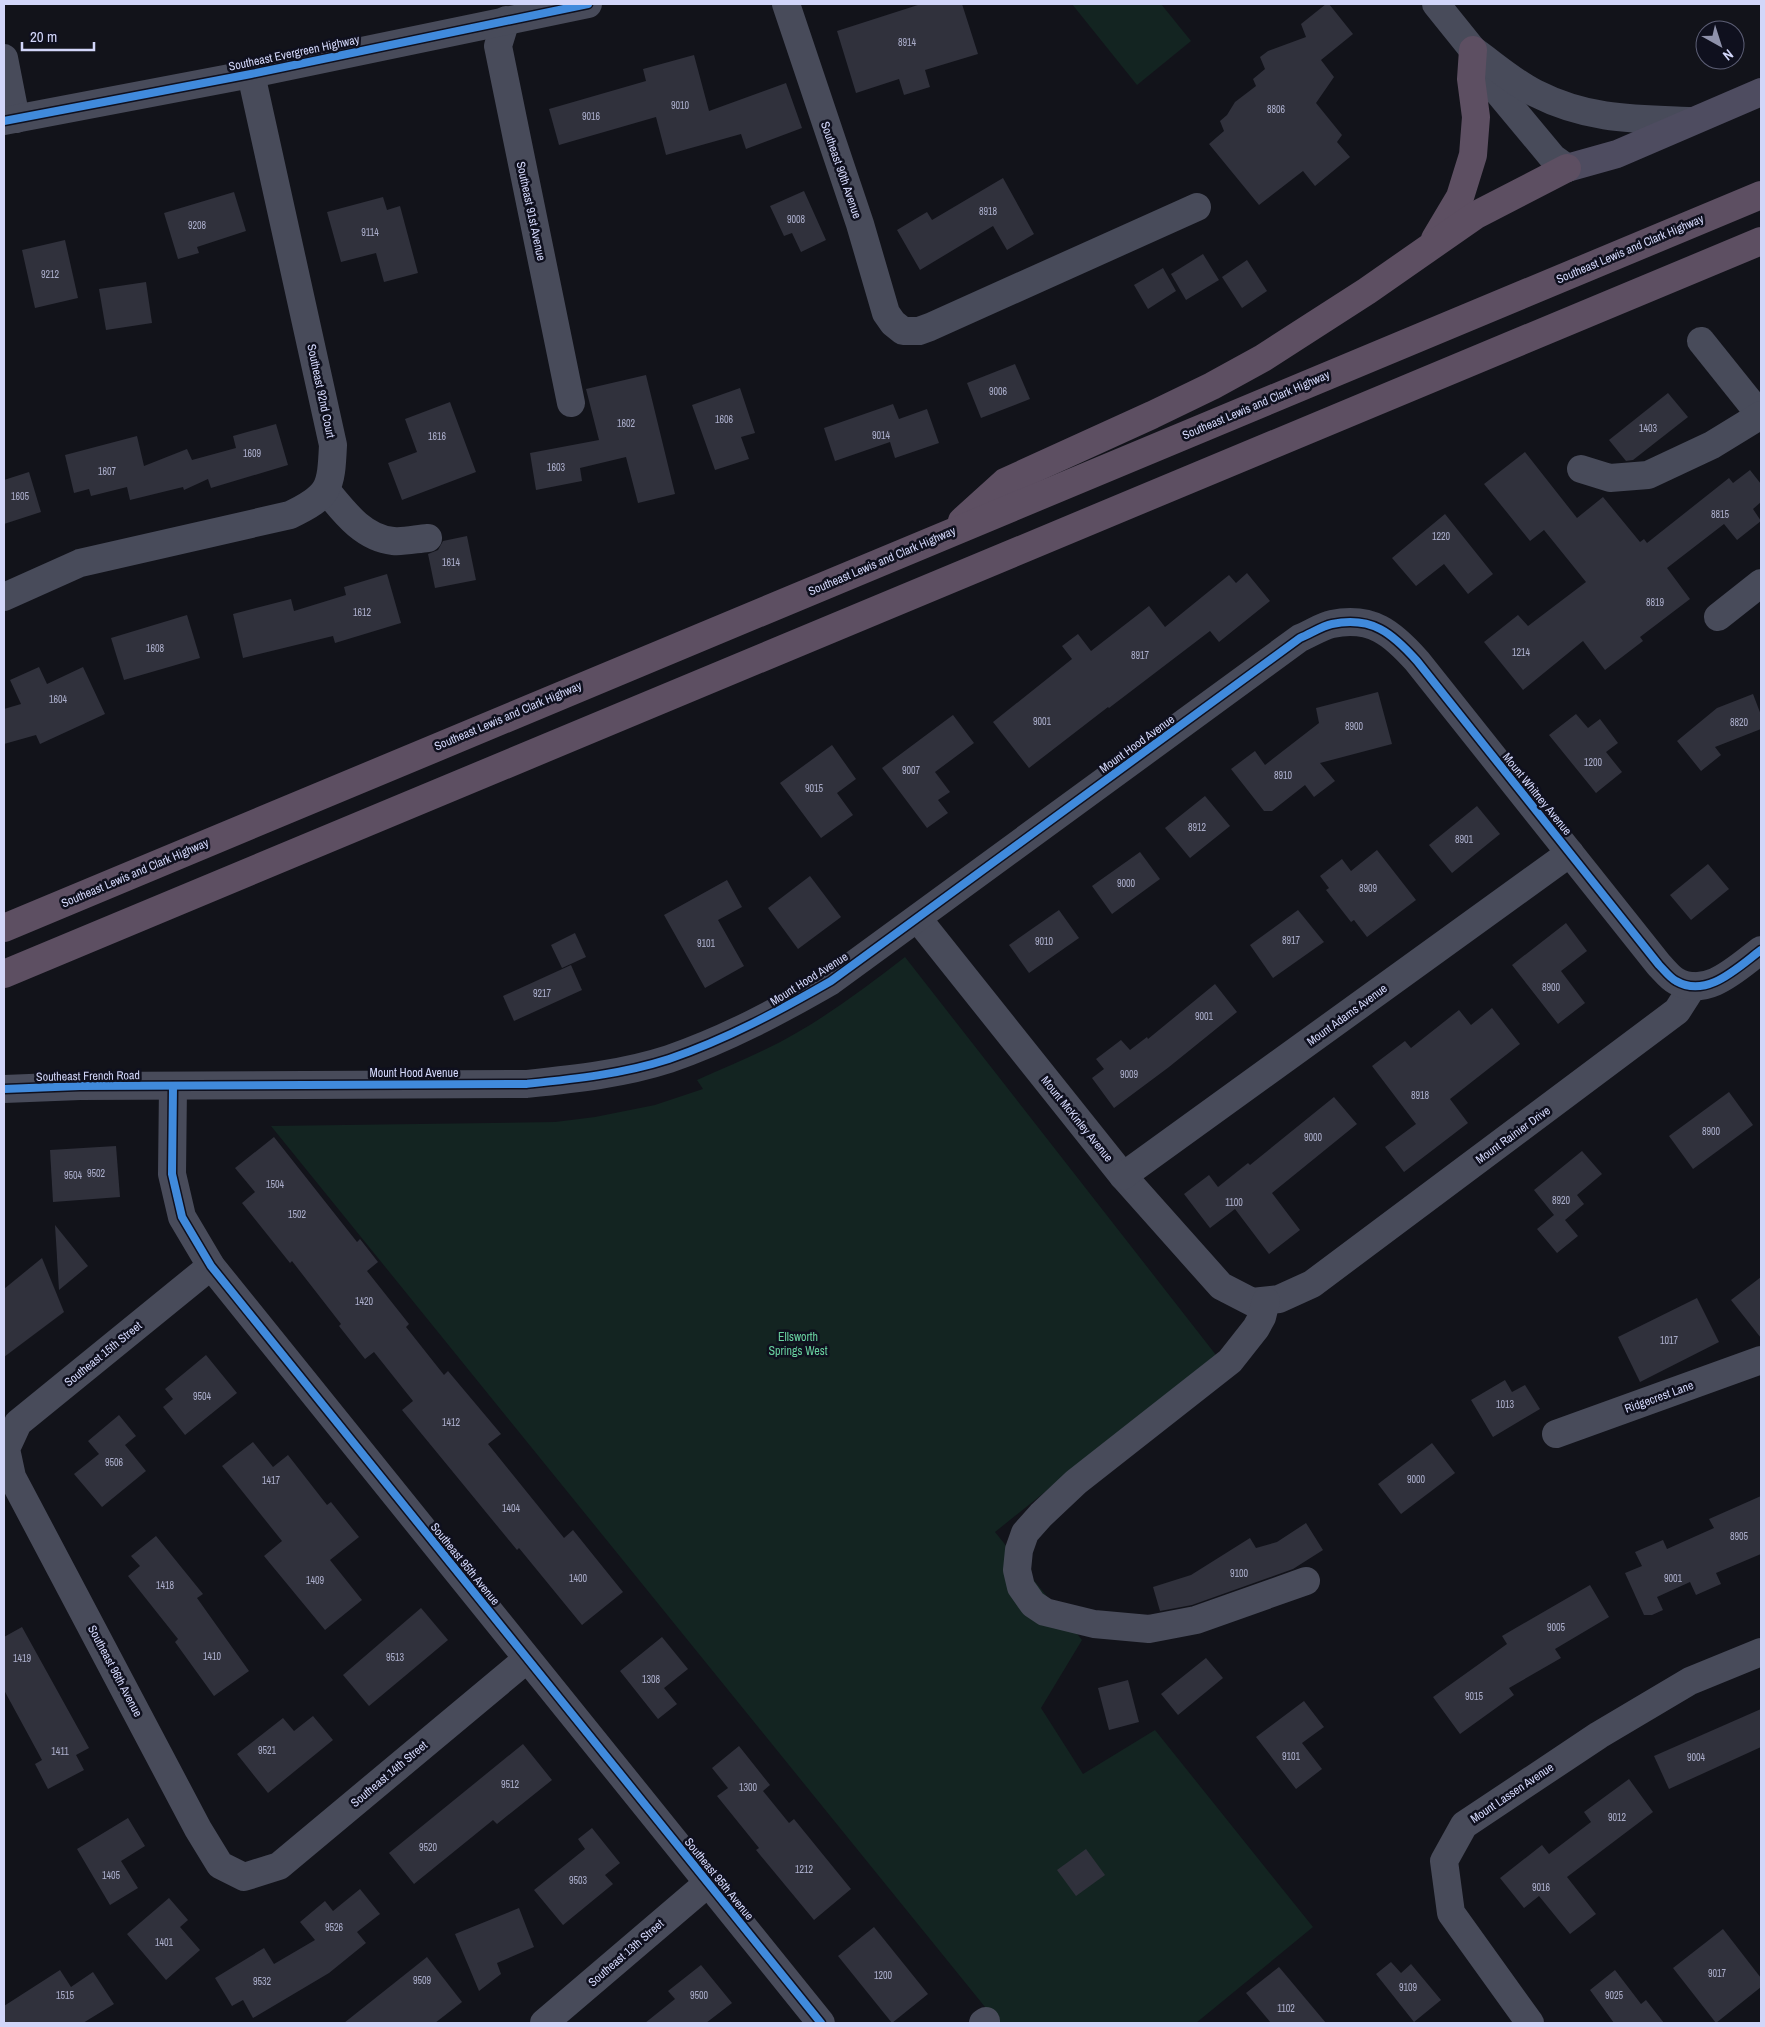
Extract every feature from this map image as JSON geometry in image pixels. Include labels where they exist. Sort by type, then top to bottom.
[{"type":"highway","points":[[1433,244],[1460,196],[1473,155],[1476,117],[1471,79],[1473,50]]},
{"type":"highway","points":[[948,534],[1005,482],[1152,415],[1212,386],[1263,358],[1351,302],[1476,215],[1567,168]]},
{"type":"highway","name":"Southeast Lewis and Clark Highway","points":[[4,928],[1761,195]]},
{"type":"highway","points":[[4,974],[1761,241]]},
{"type":"highway","points":[[1732,253],[1761,249]]},
{"type":"main road","points":[[1567,168],[1617,154],[1761,92]]},
{"type":"street","name":"Southeast Evergreen Highway","points":[[10,120],[252,74],[588,4]]},
{"type":"street","name":"Southeast 90th Avenue","points":[[786,4],[860,224],[886,313],[893,323],[903,331],[919,331],[1197,207]]},
{"type":"street","points":[[1436,4],[1473,50],[1483,74],[1553,158],[1567,168]]},
{"type":"street","name":"Southeast 91st Avenue","points":[[506,20],[498,46],[571,403]]},
{"type":"street","points":[[1473,50],[1534,92],[1578,110],[1600,116],[1625,119],[1691,121]]},
{"type":"street","points":[[4,58],[10,120]]},
{"type":"street","name":"Southeast 92nd Court","points":[[252,74],[333,445],[332,470],[326,490]]},
{"type":"street","points":[[1581,469],[1610,478],[1648,475],[1712,445],[1761,416],[1701,341]]},
{"type":"street","points":[[4,597],[80,563],[290,515],[309,506],[319,499],[326,490],[348,516],[373,536],[393,541],[428,538]]},
{"type":"street","points":[[1718,617],[1761,583]]},
{"type":"street","name":"Mount Whitney Avenue","points":[[1359,622],[1383,629],[1401,644],[1659,966],[1676,982],[1693,986]]},
{"type":"street","name":"Mount Hood Avenue","points":[[173,1086],[526,1084],[592,1077],[630,1069],[668,1059],[728,1036],[774,1014],[831,981],[1300,638],[1331,624],[1359,622]]},
{"type":"street","name":"Mount Adams Avenue","points":[[1123,1176],[1570,853]]},
{"type":"street","name":"Mount McKinley Avenue","points":[[918,919],[1123,1176],[1221,1286],[1259,1301]]},
{"type":"street","points":[[1693,986],[1707,986],[1724,978],[1761,950]]},
{"type":"street","name":"Mount Rainier Drive","points":[[1259,1301],[1279,1299],[1312,1284],[1677,1011],[1693,986]]},
{"type":"street","name":"Southeast French Road","points":[[4,1089],[80,1086],[173,1086]]},
{"type":"street","name":"Southeast 95th Avenue","points":[[173,1086],[172,1174],[182,1217],[211,1266],[821,2023]]},
{"type":"street","name":"Southeast 15th Street","points":[[6,1449],[18,1423],[211,1266]]},
{"type":"street","points":[[1259,1301],[1262,1317],[1256,1328],[1230,1361],[1076,1482],[1040,1515],[1026,1533],[1019,1550],[1017,1570],[1021,1587],[1033,1604],[1045,1612],[1094,1624],[1149,1629],[1196,1620],[1306,1581]]},
{"type":"street","name":"Ridgecrest Lane","points":[[1556,1434],[1761,1360]]},
{"type":"street","name":"Southeast 96th Avenue","points":[[6,1449],[12,1477],[198,1829],[220,1865],[244,1877]]},
{"type":"street","name":"Mount Lassen Avenue","points":[[1530,2023],[1450,1913],[1444,1861],[1464,1825],[1599,1735],[1690,1681],[1761,1652]]},
{"type":"street","name":"Southeast 14th Street","points":[[244,1877],[279,1866],[527,1659]]},
{"type":"street","name":"Southeast 13th Street","points":[[544,2023],[708,1883]]},
{"type":"green space","points":[[1072,4],[1161,4],[1191,41],[1137,85]]},
{"type":"green space","name":"Ellsworth Springs West","points":[[905,957],[1216,1355],[995,1532],[1082,1640],[1041,1708],[1083,1774],[1155,1730],[1313,1927],[1196,2023],[998,2023],[271,1126],[555,1122],[595,1117],[655,1105],[703,1089],[697,1080],[761,1052],[812,1024],[866,987]]},
{"type":"building","points":[[921,4],[962,4],[978,54],[925,70],[930,87],[904,95],[899,79],[856,93],[837,31]]},
{"type":"building","points":[[1326,4],[1329,4],[1353,34],[1321,60],[1334,77],[1316,103],[1342,135],[1337,142],[1350,157],[1315,186],[1303,171],[1259,205],[1209,144],[1224,131],[1220,121],[1227,115],[1235,102],[1256,86],[1253,79],[1265,69],[1260,57],[1268,51],[1306,37],[1301,24]]},
{"type":"building","points":[[694,55],[709,111],[786,83],[802,128],[746,149],[741,134],[666,155],[656,117],[559,145],[549,109],[646,81],[643,69]]},
{"type":"building","points":[[1003,178],[1034,234],[1007,250],[993,226],[920,270],[897,230],[927,212],[932,220]]},
{"type":"building","points":[[804,191],[826,240],[801,252],[792,233],[784,236],[770,206]]},
{"type":"building","points":[[234,192],[246,231],[197,247],[199,253],[178,259],[164,213]]},
{"type":"building","points":[[383,197],[387,210],[400,206],[418,273],[384,282],[376,253],[341,262],[327,212]]},
{"type":"building","points":[[65,240],[78,298],[35,308],[22,250]]},
{"type":"building","points":[[1203,254],[1219,280],[1186,300],[1171,274]]},
{"type":"building","points":[[1247,260],[1267,291],[1242,308],[1222,277]]},
{"type":"building","points":[[1163,268],[1176,291],[1148,309],[1134,285]]},
{"type":"building","points":[[146,282],[152,323],[106,330],[99,289]]},
{"type":"building","points":[[1015,364],[1030,399],[981,418],[967,383]]},
{"type":"building","points":[[646,375],[675,494],[638,503],[626,457],[580,468],[582,481],[536,490],[530,453],[599,440],[586,389]]},
{"type":"building","points":[[740,388],[755,433],[741,437],[749,459],[715,470],[692,405]]},
{"type":"building","points":[[1668,393],[1688,417],[1633,460],[1626,461],[1609,440]]},
{"type":"building","points":[[450,402],[476,472],[402,500],[388,463],[417,452],[405,419]]},
{"type":"building","points":[[893,404],[899,419],[927,409],[939,443],[895,458],[890,442],[835,461],[824,428]]},
{"type":"building","points":[[276,424],[288,465],[211,488],[208,479],[184,490],[183,487],[130,500],[127,487],[91,496],[89,489],[74,493],[65,455],[137,436],[144,466],[187,449],[192,460],[236,448],[233,436]]},
{"type":"building","points":[[1525,452],[1577,518],[1603,497],[1640,542],[1644,539],[1647,543],[1729,478],[1733,483],[1750,470],[1761,484],[1761,502],[1753,509],[1761,521],[1737,540],[1724,524],[1667,568],[1690,599],[1640,637],[1643,641],[1605,670],[1583,641],[1523,690],[1484,642],[1518,615],[1528,626],[1586,582],[1544,530],[1530,541],[1484,484]]},
{"type":"building","points":[[29,472],[41,512],[4,524],[4,480]]},
{"type":"building","points":[[1445,514],[1493,574],[1468,594],[1444,564],[1416,586],[1392,558]]},
{"type":"building","points":[[467,536],[476,580],[435,588],[428,554],[438,550],[443,541]]},
{"type":"building","points":[[1247,573],[1270,601],[1219,642],[1210,631],[1029,768],[993,722],[1072,659],[1062,646],[1078,634],[1091,651],[1149,606],[1165,627],[1229,575],[1236,583]]},
{"type":"building","points":[[387,574],[401,623],[335,643],[333,636],[243,658],[233,614],[291,599],[294,611],[346,595],[344,587]]},
{"type":"building","points":[[187,615],[200,658],[124,680],[111,638]]},
{"type":"building","points":[[39,667],[47,684],[83,667],[105,714],[40,744],[36,735],[4,744],[4,709],[21,704],[10,680]]},
{"type":"building","points":[[1378,692],[1392,744],[1320,763],[1335,781],[1314,797],[1305,785],[1272,811],[1264,811],[1231,769],[1255,751],[1265,765],[1319,723],[1316,708]]},
{"type":"building","points":[[1753,694],[1761,715],[1761,729],[1715,747],[1721,755],[1701,771],[1677,741],[1717,708]]},
{"type":"building","points":[[1576,714],[1588,728],[1600,719],[1618,743],[1606,752],[1622,772],[1596,793],[1549,735]]},
{"type":"building","points":[[953,715],[974,743],[935,772],[950,792],[938,800],[948,813],[927,828],[882,768]]},
{"type":"building","points":[[832,745],[856,779],[837,793],[853,815],[821,838],[780,783]]},
{"type":"building","points":[[1205,796],[1230,826],[1190,858],[1165,828]]},
{"type":"building","points":[[1477,806],[1500,834],[1452,873],[1429,845]]},
{"type":"building","points":[[1377,850],[1416,900],[1367,937],[1354,920],[1351,922],[1326,890],[1329,888],[1320,876],[1342,859],[1351,871]]},
{"type":"building","points":[[1140,852],[1160,879],[1112,914],[1092,886]]},
{"type":"building","points":[[1708,864],[1729,889],[1691,920],[1670,895]]},
{"type":"building","points":[[810,876],[841,917],[798,949],[768,908]]},
{"type":"building","points":[[727,880],[742,907],[718,920],[744,966],[705,988],[664,915]]},
{"type":"building","points":[[1059,910],[1079,938],[1029,973],[1009,945]]},
{"type":"building","points":[[1298,910],[1324,942],[1273,978],[1250,945]]},
{"type":"building","points":[[1566,923],[1587,951],[1561,971],[1585,1003],[1558,1024],[1512,965]]},
{"type":"building","points":[[575,933],[586,957],[562,968],[551,945]]},
{"type":"building","points":[[571,965],[582,990],[514,1021],[503,996]]},
{"type":"building","points":[[1215,984],[1237,1012],[1169,1067],[1114,1108],[1092,1078],[1104,1069],[1096,1059],[1121,1040],[1130,1050],[1147,1037],[1148,1039]]},
{"type":"building","points":[[1492,1008],[1520,1044],[1450,1099],[1468,1123],[1404,1172],[1385,1147],[1416,1124],[1372,1066],[1405,1041],[1411,1048],[1459,1010],[1471,1025]]},
{"type":"building","points":[[1729,1092],[1753,1125],[1693,1169],[1669,1136]]},
{"type":"building","points":[[1334,1097],[1357,1124],[1272,1193],[1300,1230],[1269,1254],[1235,1209],[1210,1228],[1184,1194],[1209,1175],[1218,1187],[1248,1163],[1250,1165]]},
{"type":"building","points":[[274,1137],[357,1242],[360,1239],[378,1262],[367,1271],[409,1324],[406,1327],[444,1375],[448,1371],[501,1434],[488,1444],[564,1538],[573,1530],[623,1592],[582,1625],[519,1548],[517,1550],[402,1410],[413,1401],[374,1352],[365,1359],[339,1326],[341,1324],[292,1261],[290,1263],[242,1203],[255,1192],[235,1168]]},
{"type":"building","points":[[116,1146],[120,1197],[53,1202],[50,1150]]},
{"type":"building","points":[[1582,1151],[1602,1174],[1577,1195],[1584,1204],[1565,1220],[1578,1236],[1557,1253],[1537,1229],[1554,1215],[1534,1190]]},
{"type":"building","points":[[55,1225],[88,1266],[59,1290]]},
{"type":"building","points":[[42,1258],[64,1312],[4,1357],[4,1289]]},
{"type":"building","points":[[1761,1277],[1761,1338],[1731,1300]]},
{"type":"building","points":[[1697,1298],[1719,1342],[1640,1382],[1618,1337]]},
{"type":"building","points":[[206,1355],[237,1393],[185,1435],[163,1407],[173,1399],[165,1389]]},
{"type":"building","points":[[1505,1380],[1512,1392],[1525,1385],[1540,1409],[1493,1437],[1471,1400]]},
{"type":"building","points":[[119,1415],[136,1436],[125,1445],[146,1471],[102,1507],[74,1474],[99,1454],[88,1441]]},
{"type":"building","points":[[253,1442],[273,1467],[288,1455],[327,1505],[331,1502],[359,1537],[330,1560],[362,1600],[325,1630],[264,1556],[282,1541],[222,1466]]},
{"type":"building","points":[[1432,1443],[1455,1473],[1401,1514],[1378,1484]]},
{"type":"building","points":[[1761,1496],[1761,1554],[1716,1573],[1721,1584],[1696,1595],[1690,1582],[1657,1597],[1663,1610],[1652,1615],[1644,1615],[1625,1573],[1642,1566],[1635,1552],[1663,1540],[1667,1549],[1714,1528],[1709,1519]]},
{"type":"building","points":[[1306,1523],[1323,1550],[1293,1569],[1192,1605],[1160,1611],[1153,1587],[1191,1575],[1250,1538],[1256,1548],[1277,1542]]},
{"type":"building","points":[[156,1536],[203,1594],[197,1598],[249,1671],[214,1696],[175,1642],[178,1639],[128,1576],[140,1566],[131,1556]]},
{"type":"building","points":[[1590,1585],[1609,1617],[1555,1649],[1561,1658],[1509,1688],[1514,1695],[1460,1734],[1433,1697],[1507,1644],[1502,1636]]},
{"type":"building","points":[[421,1608],[448,1640],[369,1706],[343,1675]]},
{"type":"building","points":[[22,1627],[89,1748],[76,1755],[84,1770],[48,1789],[35,1764],[42,1760],[4,1690],[4,1637]]},
{"type":"building","points":[[662,1637],[688,1669],[664,1688],[677,1704],[658,1719],[620,1671]]},
{"type":"building","points":[[1206,1658],[1223,1678],[1178,1715],[1161,1694]]},
{"type":"building","points":[[1128,1680],[1139,1722],[1109,1730],[1098,1688]]},
{"type":"building","points":[[1304,1701],[1324,1727],[1302,1743],[1322,1769],[1296,1789],[1256,1737]]},
{"type":"building","points":[[1761,1709],[1761,1747],[1669,1789],[1654,1756]]},
{"type":"building","points":[[313,1716],[333,1740],[268,1793],[237,1754],[283,1718],[294,1731]]},
{"type":"building","points":[[523,1744],[552,1780],[497,1824],[493,1820],[414,1884],[389,1853]]},
{"type":"building","points":[[739,1746],[770,1785],[763,1791],[789,1823],[794,1819],[851,1889],[814,1920],[756,1850],[759,1848],[717,1796],[728,1788],[712,1768]]},
{"type":"building","points":[[1629,1779],[1653,1812],[1567,1877],[1596,1914],[1570,1934],[1539,1896],[1524,1908],[1500,1878],[1542,1845],[1549,1854],[1591,1822],[1584,1812]]},
{"type":"building","points":[[128,1818],[145,1846],[121,1861],[138,1888],[110,1905],[77,1849]]},
{"type":"building","points":[[592,1828],[620,1863],[605,1875],[613,1884],[563,1925],[534,1890],[585,1849],[578,1839]]},
{"type":"building","points":[[1086,1849],[1105,1875],[1076,1896],[1057,1870]]},
{"type":"building","points":[[360,1889],[380,1914],[357,1932],[366,1943],[329,1973],[253,2018],[243,2000],[232,2006],[215,1978],[264,1948],[274,1964],[315,1940],[300,1922],[325,1901],[333,1911]]},
{"type":"building","points":[[169,1898],[188,1920],[180,1927],[200,1950],[166,1980],[127,1934]]},
{"type":"building","points":[[519,1908],[534,1947],[497,1963],[501,1974],[479,1991],[455,1934]]},
{"type":"building","points":[[874,1927],[928,1994],[892,2023],[838,1956]]},
{"type":"building","points":[[1723,1929],[1761,1978],[1761,1987],[1716,2023],[1673,1968]]},
{"type":"building","points":[[427,1957],[462,2002],[435,2023],[344,2023]]},
{"type":"building","points":[[1391,1962],[1401,1973],[1411,1964],[1441,2000],[1414,2022],[1376,1974]]},
{"type":"building","points":[[701,1965],[732,2003],[706,2023],[645,2023],[675,1999],[668,1991]]},
{"type":"building","points":[[1279,1967],[1326,2023],[1271,2023],[1246,1993]]},
{"type":"building","points":[[60,1970],[71,1987],[93,1972],[114,2004],[83,2023],[4,2023],[4,2006]]},
{"type":"building","points":[[1615,1970],[1641,2004],[1646,2000],[1664,2023],[1614,2023],[1590,1990]]},
{"type":"cycle path","points":[[4,121],[251,74],[588,4]]},
{"type":"cycle path","points":[[4,1089],[80,1086],[526,1084],[616,1072],[669,1059],[711,1043],[752,1024],[831,981],[1300,638],[1328,625],[1346,622],[1359,622],[1380,629],[1399,642],[1417,661],[1659,965],[1672,978],[1688,986],[1710,984],[1732,972],[1761,950]]},
{"type":"cycle path","points":[[173,1086],[172,1174],[182,1217],[211,1266],[821,2023]]}]
